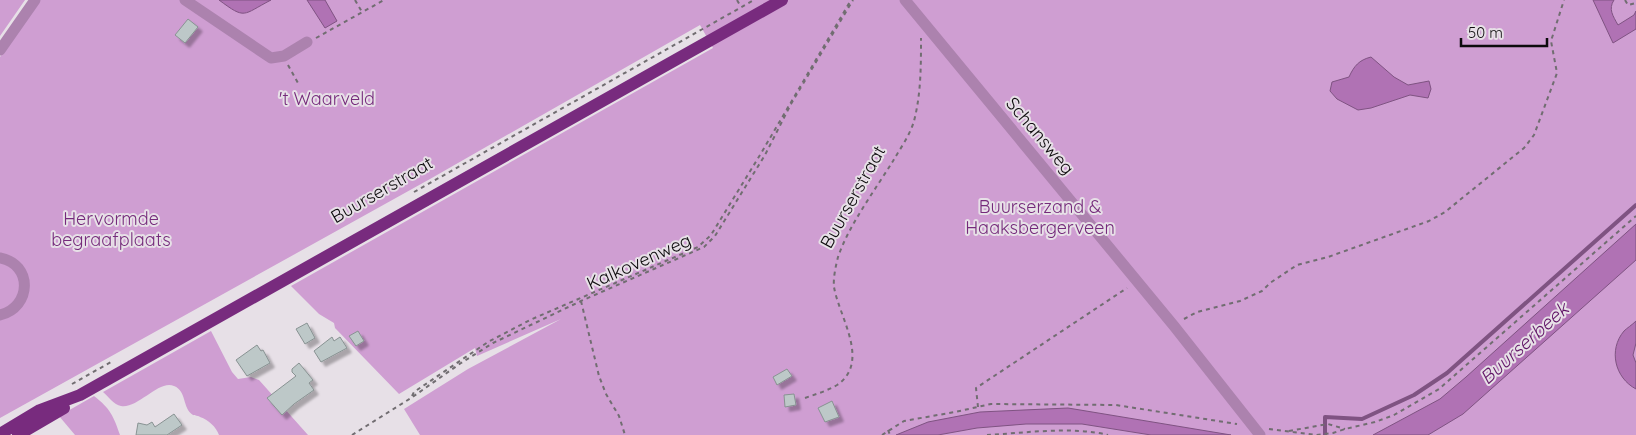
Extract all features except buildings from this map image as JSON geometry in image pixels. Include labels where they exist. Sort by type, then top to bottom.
[{"type":"main road","name":"Buurserstraat","points":[[18,435],[64,408],[80,396],[782,0]]},
{"type":"main road","name":"Buurserstraat","points":[[0,434],[40,410],[80,396]]},
{"type":"street","points":[[0,50],[35,0]]},
{"type":"street","points":[[185,0],[271,58],[284,56],[307,42]]},
{"type":"street","name":"Schansweg","points":[[905,0],[1174,326],[1258,432]]},
{"type":"street","points":[[0,258],[14,264],[20,271],[24,281],[24,290],[21,300],[15,308],[0,315]]},
{"type":"path","points":[[355,0],[362,12]]},
{"type":"path","points":[[307,42],[384,0]]},
{"type":"path","points":[[737,0],[741,7]]},
{"type":"path","name":"Buurserstraat","points":[[413,193],[754,0]]},
{"type":"path","name":"Kalkovenweg","points":[[352,435],[492,343],[580,301],[697,252],[710,242],[765,155],[791,104],[852,0]]},
{"type":"path","name":"Kalkovenweg","points":[[411,398],[414,392],[488,342],[530,320],[698,247],[705,242],[760,155],[852,0]]},
{"type":"path","points":[[1174,326],[1197,312],[1240,301],[1262,290],[1296,265],[1328,257],[1429,221],[1444,212],[1524,148],[1534,135],[1557,73],[1551,40],[1564,0]]},
{"type":"path","points":[[1625,0],[1628,5],[1636,3]]},
{"type":"path","name":"Buurserstraat","points":[[805,398],[839,384],[849,371],[853,358],[852,344],[834,285],[835,271],[838,257],[845,242],[900,151],[914,122],[922,71],[920,18]]},
{"type":"path","points":[[284,56],[298,83]]},
{"type":"path","points":[[1345,429],[1328,424],[1287,432],[1316,435],[1333,433],[1375,422],[1394,415],[1439,389],[1636,216]]},
{"type":"path","points":[[978,407],[976,388],[1132,285],[1136,280]]},
{"type":"path","points":[[580,301],[599,376],[606,394],[619,416],[625,435]]},
{"type":"path","points":[[70,385],[113,361]]},
{"type":"path","points":[[882,435],[904,421],[991,404],[1116,406],[1258,432]]},
{"type":"path","points":[[888,430],[890,435]]},
{"type":"path","points":[[987,435],[1043,431],[1108,435]]},
{"type":"green space","points":[[0,0],[25,0],[0,36]]},
{"type":"green space","name":"Buurserzand & Haaksbergerveen","points":[[40,0],[1636,0],[1636,435],[420,435],[404,409],[468,369],[561,319],[477,356],[475,348],[399,394],[335,328],[334,323],[319,314],[291,286],[713,48],[700,25],[430,179],[0,418],[0,57]]},
{"type":"green space","points":[[211,331],[232,372],[238,379],[251,377],[259,380],[308,435],[219,435],[209,422],[190,412],[181,392],[174,386],[168,385],[155,390],[128,406],[116,404],[103,392]]},
{"type":"green space","points":[[94,396],[111,413],[120,435],[75,435],[59,416]]},
{"type":"water","points":[[219,0],[271,0],[249,12],[240,13]]},
{"type":"water","points":[[307,0],[325,0],[337,21],[325,28]]},
{"type":"water","points":[[1593,0],[1614,0],[1611,9],[1618,25],[1634,15],[1636,11],[1636,29],[1613,43]]},
{"type":"water","points":[[1371,57],[1394,77],[1408,85],[1429,81],[1431,89],[1428,98],[1410,95],[1371,108],[1358,110],[1337,99],[1330,91],[1332,82],[1349,77],[1357,64]]},
{"type":"water","name":"Buurserbeek","points":[[1636,224],[1636,260],[1463,414],[1428,435],[1373,435],[1440,399]]},
{"type":"water","points":[[1636,321],[1636,343],[1633,355],[1636,363],[1636,389],[1623,378],[1616,363],[1615,355],[1619,338]]},
{"type":"water","points":[[1068,408],[1231,435],[1151,435],[1082,424],[1026,424],[977,428],[938,435],[896,435],[928,422],[980,412]]},
{"type":"waterway","points":[[1325,435],[1325,417],[1362,419],[1414,395],[1447,373],[1636,205]]},
{"type":"park label","name":"'t Waarveld","points":[[327,99]]},
{"type":"park label","name":"Hervormde begraafplaats","points":[[111,229]]}]
